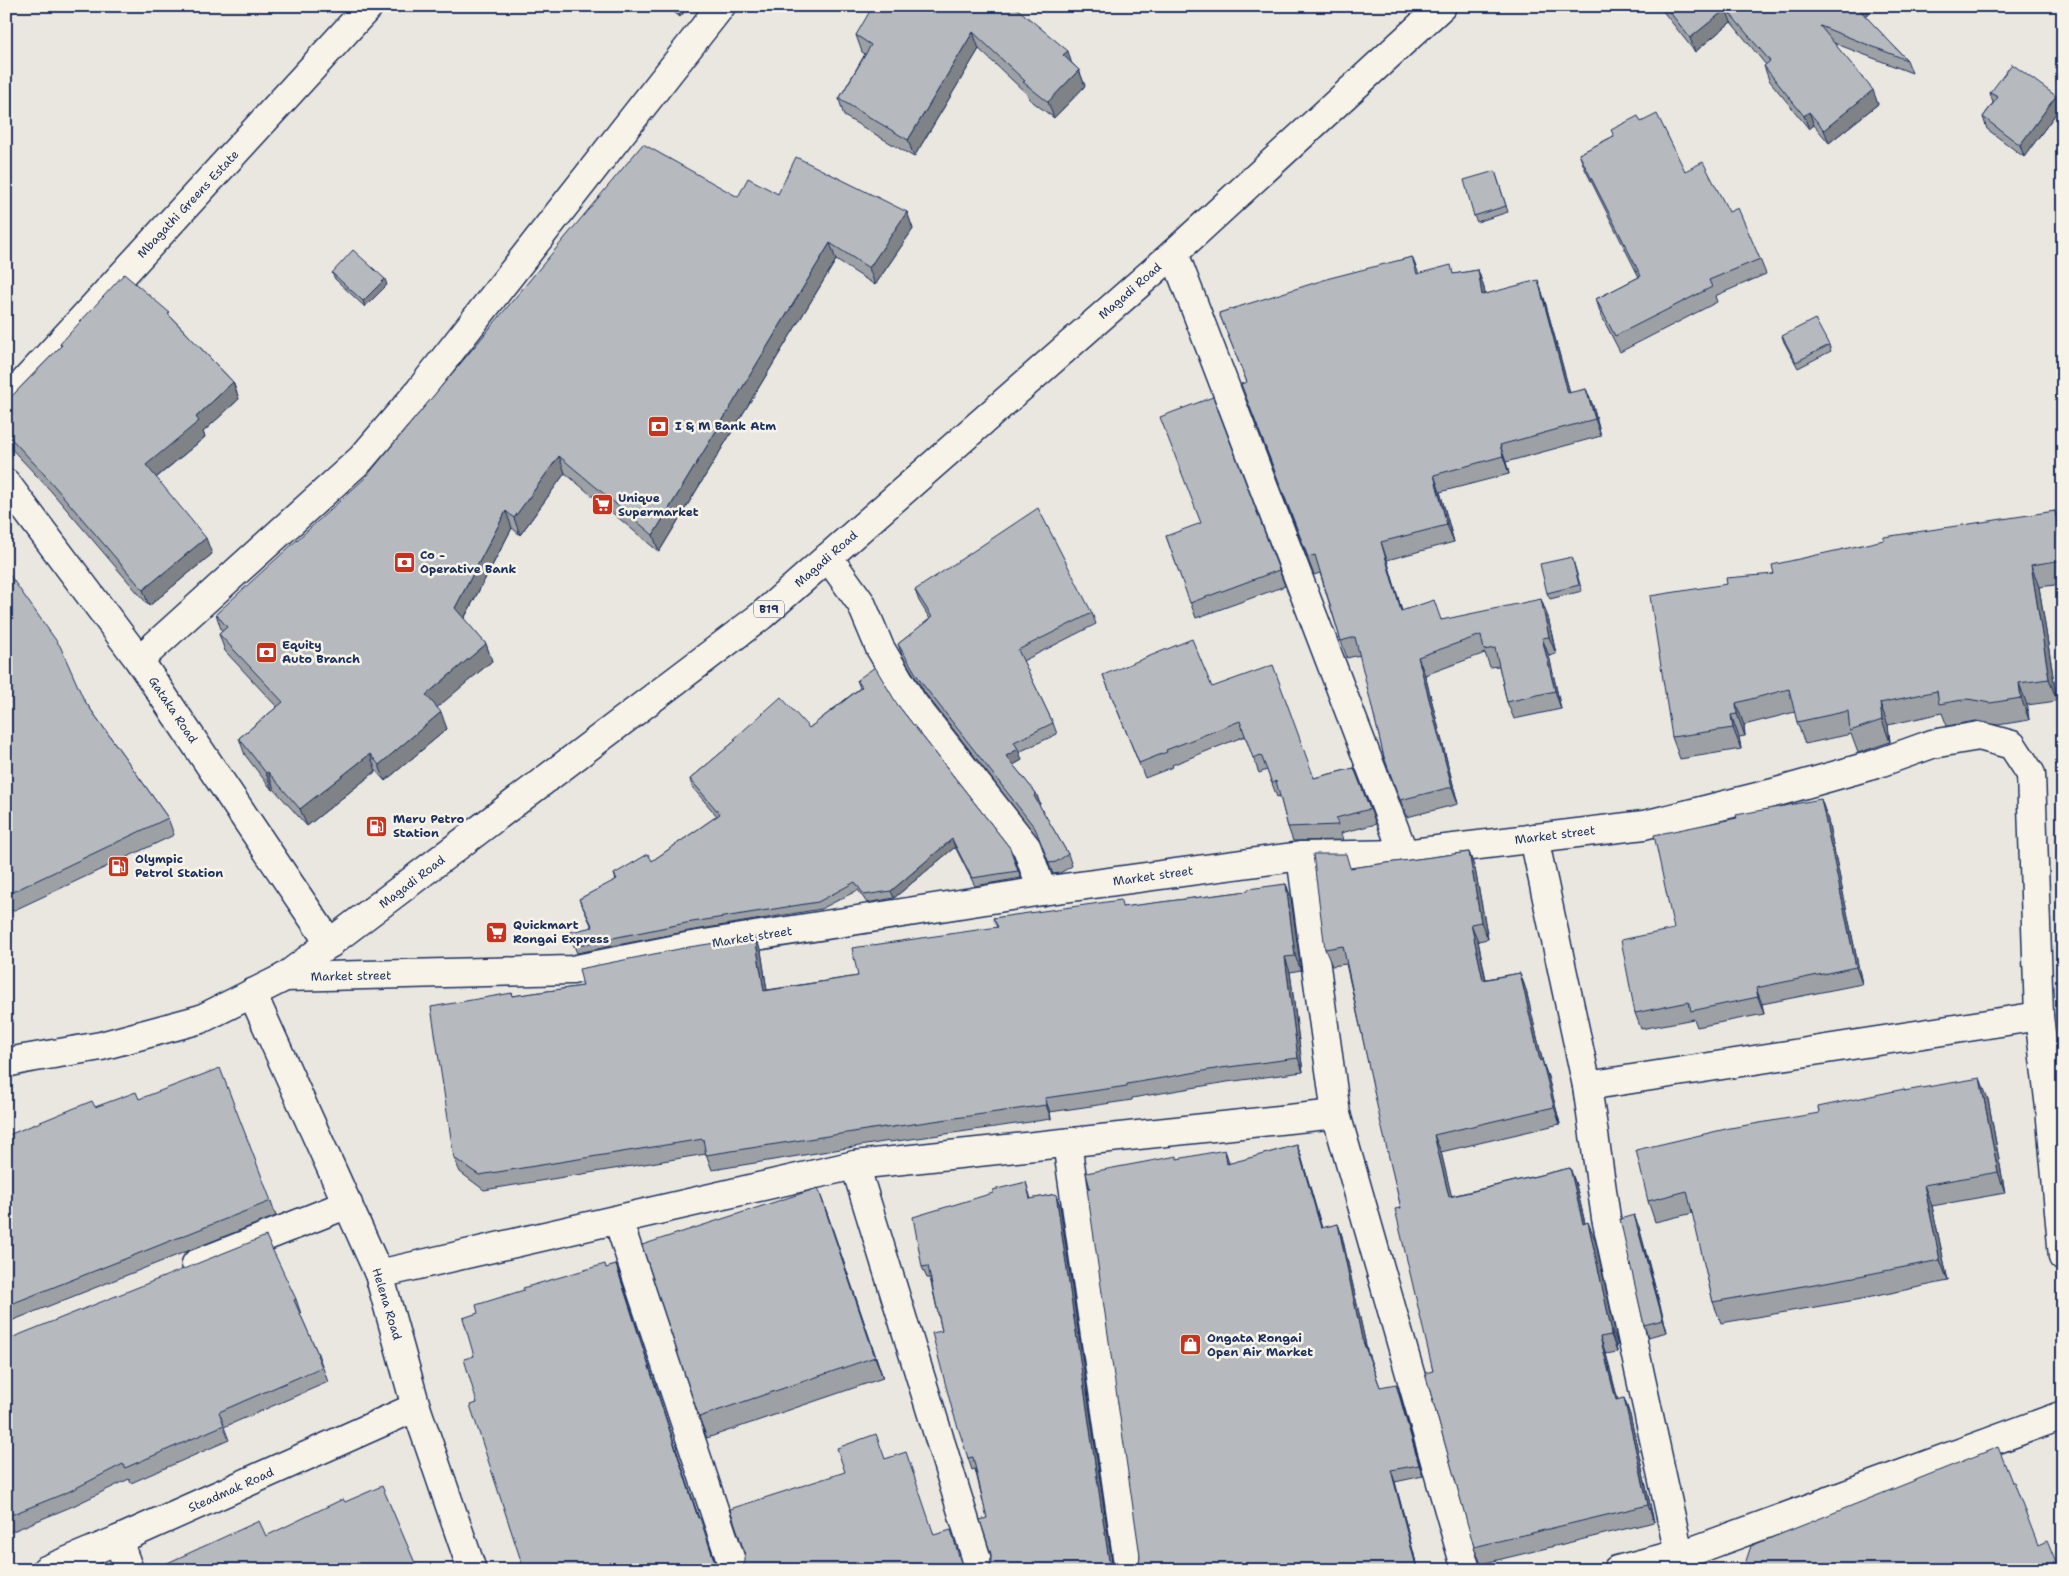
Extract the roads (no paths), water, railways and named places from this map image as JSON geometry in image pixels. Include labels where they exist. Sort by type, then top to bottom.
[{"type":"main road","name":"Mbagathi Greens Estate","points":[[6,402],[369,6]]},
{"type":"main road","points":[[138,660],[361,459],[420,390],[721,6]]},
{"type":"main road","name":"Magadi Road","points":[[6,1063],[24,1058],[101,1046],[201,1019],[285,977],[330,944],[761,616],[1174,253],[1442,6]]},
{"type":"main road","points":[[1174,253],[1404,854]]},
{"type":"main road","name":"Gataka Road","points":[[6,483],[138,660],[330,944]]},
{"type":"main road","points":[[828,557],[861,603],[880,648],[912,702],[1027,848],[1042,891]]},
{"type":"main road","name":"Market street","points":[[285,977],[572,970],[692,946],[1042,891],[1301,856],[1404,854],[1644,825],[1777,792],[1876,764],[1932,744],[1979,736],[2012,745],[2031,774],[2039,1016]]},
{"type":"main road","points":[[1534,838],[1587,1086],[1606,1218],[1695,1558]]},
{"type":"main road","points":[[1301,856],[1336,1114],[1466,1570]]},
{"type":"main road","name":"Helena Road","points":[[252,993],[379,1274],[416,1407],[472,1570]]},
{"type":"main road","points":[[1587,1086],[2039,1016],[2056,1109],[2063,1257]]},
{"type":"main road","points":[[379,1274],[855,1164],[1336,1114]]},
{"type":"main road","points":[[1067,1143],[1129,1570]]},
{"type":"main road","points":[[855,1164],[980,1570]]},
{"type":"main road","points":[[173,1274],[348,1204]]},
{"type":"main road","points":[[618,1220],[734,1570]]},
{"type":"main road","name":"Steadmak Road","points":[[46,1570],[118,1540],[416,1407]]},
{"type":"main road","points":[[1617,1570],[1695,1558],[2063,1415]]},
{"type":"main road","points":[[118,1540],[129,1570]]},
{"type":"place","name":"I & M Bank Atm","points":[[659,426]]},
{"type":"place","name":"Unique Supermarket","points":[[602,505]]},
{"type":"place","name":"Co - Operative Bank","points":[[404,562]]},
{"type":"place","name":"Equity Auto Branch","points":[[266,652]]},
{"type":"place","name":"Meru Petro Station","points":[[377,826]]},
{"type":"place","name":"Olympic Petrol Station","points":[[119,866]]},
{"type":"place","name":"Quickmart Rongai Express","points":[[497,932]]},
{"type":"place","name":"Ongata Rongai Open Air Market","points":[[1191,1345]]}]
